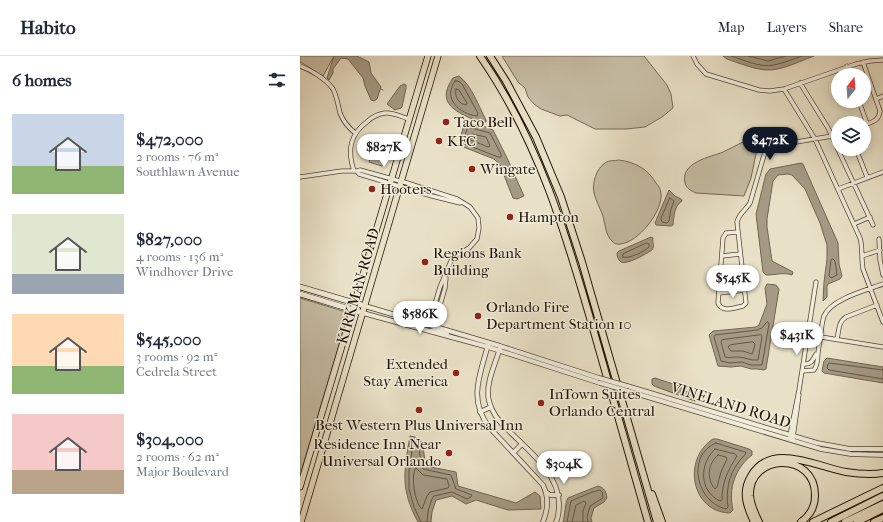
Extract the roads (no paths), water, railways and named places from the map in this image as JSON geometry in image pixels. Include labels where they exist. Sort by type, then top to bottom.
[{"type":"highway","points":[[480,56],[529,141],[553,200],[574,264],[648,522]]},
{"type":"highway","points":[[490,56],[506,81],[536,137],[561,197],[582,262],[657,522]]},
{"type":"highway","points":[[754,522],[745,499],[747,484],[754,470],[764,462],[772,459],[788,458],[834,470],[857,474],[883,473]]},
{"type":"highway","points":[[759,522],[751,501],[750,491],[753,480],[758,473],[765,468],[780,462],[789,463],[804,470],[810,476],[814,484],[815,501],[812,510],[807,518],[801,522]]},
{"type":"highway","points":[[644,475],[657,504],[662,522]]},
{"type":"highway","points":[[813,522],[883,488]]},
{"type":"highway","points":[[830,522],[883,496]]},
{"type":"highway","points":[[840,521],[883,500]]},
{"type":"highway","points":[[840,521],[883,504]]},
{"type":"highway","points":[[857,522],[883,509]]},
{"type":"highway","points":[[874,522],[883,518]]},
{"type":"highway","points":[[879,522],[883,518]]},
{"type":"main road","name":"KIRKMAN ROAD","points":[[300,487],[428,56]]},
{"type":"main road","name":"KIRKMAN ROAD","points":[[301,522],[438,56]]},
{"type":"main road","name":"VINELAND ROAD","points":[[300,287],[365,306]]},
{"type":"main road","name":"VINELAND ROAD","points":[[300,294],[363,313]]},
{"type":"street","points":[[693,56],[706,74],[759,90],[770,91],[784,89],[847,66],[863,62],[883,60]]},
{"type":"street","points":[[863,62],[880,111],[880,115],[877,120],[871,122]]},
{"type":"street","points":[[300,66],[310,70],[323,79],[332,88],[341,114],[355,134]]},
{"type":"street","points":[[800,83],[820,114],[831,135]]},
{"type":"street","points":[[784,89],[815,139],[854,224],[862,244],[863,269],[883,322]]},
{"type":"street","points":[[876,99],[883,96]]},
{"type":"street","points":[[355,171],[350,151],[355,134],[362,125],[379,114],[389,113],[409,119]]},
{"type":"street","points":[[738,232],[728,232],[724,235],[719,305],[725,309],[745,305],[746,300],[740,254],[738,218],[750,202],[764,155],[767,150],[772,146],[831,137]]},
{"type":"street","points":[[841,156],[874,225]]},
{"type":"street","points":[[859,156],[867,177]]},
{"type":"street","points":[[300,177],[360,170],[465,204],[472,209],[477,216],[479,225],[475,242],[452,260],[431,317],[422,323]]},
{"type":"street","points":[[838,189],[882,172],[883,177]]},
{"type":"street","points":[[854,224],[870,217]]},
{"type":"street","points":[[879,239],[881,269],[883,275]]},
{"type":"street","points":[[862,256],[880,250]]},
{"type":"street","points":[[722,256],[740,254]]},
{"type":"street","points":[[791,441],[799,401],[799,390],[816,282]]},
{"type":"street","points":[[802,371],[814,370],[825,315],[830,307],[838,302],[883,284]]},
{"type":"street","points":[[404,325],[424,328],[434,326],[442,288]]},
{"type":"street","points":[[719,293],[745,290]]},
{"type":"street","points":[[838,340],[839,325],[842,320],[877,305]]},
{"type":"street","name":"VINELAND ROAD","points":[[365,306],[467,336],[488,345]]},
{"type":"street","name":"VINELAND ROAD","points":[[363,313],[428,332],[500,348],[627,386],[717,416],[735,424],[791,441],[830,451],[883,455]]},
{"type":"street","points":[[428,332],[436,330],[467,336]]},
{"type":"street","points":[[821,337],[883,347]]},
{"type":"street","points":[[488,345],[477,386],[477,403],[489,428],[539,480],[546,492],[548,502],[543,522]]},
{"type":"street","points":[[500,348],[489,382],[488,400],[501,423],[551,475],[559,495],[559,509],[556,522]]},
{"type":"street","name":"VINELAND ROAD","points":[[500,348],[600,383],[717,416],[737,419],[792,436],[833,446],[873,450],[883,449]]},
{"type":"street","points":[[811,363],[817,353]]},
{"type":"street","points":[[803,364],[816,364]]},
{"type":"street","points":[[480,412],[491,407]]},
{"type":"street","points":[[735,424],[737,419]]},
{"type":"street","points":[[513,453],[522,444]]},
{"type":"street","points":[[873,450],[873,455]]},
{"type":"street","points":[[546,492],[550,495],[559,495]]},
{"type":"water","points":[[334,56],[357,56],[369,62],[371,73],[381,87],[377,99],[374,101],[371,100],[363,78],[348,59],[341,58],[333,69],[333,73],[329,80],[327,78]]},
{"type":"water","points":[[723,56],[814,56],[778,69],[766,70],[746,66]]},
{"type":"water","points":[[459,76],[471,90],[486,122],[477,121],[461,114],[448,102],[446,97],[449,85],[453,78]]},
{"type":"water","points":[[404,84],[406,85],[406,88],[402,107],[395,110],[387,104],[400,86]]},
{"type":"water","points":[[465,121],[493,130],[524,196],[517,199],[513,198],[500,165],[494,159],[461,146],[460,139]]},
{"type":"water","points":[[801,163],[803,164],[838,243],[839,264],[842,276],[840,279],[828,284],[827,297],[823,301],[827,245],[820,223],[805,189],[792,175],[778,175],[773,181],[767,227],[772,261],[793,272],[792,275],[766,275],[763,272],[756,214],[766,174],[770,169]]},
{"type":"water","points":[[669,190],[682,201],[676,208],[673,225],[656,225],[655,223]]},
{"type":"water","points":[[651,237],[653,238],[652,250],[636,259],[624,263],[617,257],[617,253],[619,251]]},
{"type":"water","points":[[767,284],[776,285],[779,289],[766,369],[751,369],[741,366],[718,366],[709,335],[713,331],[756,327],[759,325],[767,304],[765,288]]},
{"type":"water","points":[[827,358],[883,367],[883,383],[824,373],[822,371],[824,361]]},
{"type":"water","points":[[655,378],[679,386],[698,400],[692,400],[654,386],[652,384],[652,379]]},
{"type":"water","points":[[410,436],[415,437],[422,442],[426,466],[456,472],[458,486],[516,503],[535,492],[540,496],[541,509],[508,510],[476,500],[466,504],[452,496],[436,500],[432,512],[431,522],[418,522],[408,500],[405,480],[406,460]]},
{"type":"water","points":[[713,439],[752,451],[752,455],[741,466],[734,480],[731,494],[733,510],[730,513],[717,510],[707,504],[699,494],[695,483],[694,471],[697,459],[703,448]]},
{"type":"water","points":[[598,486],[605,490],[607,498],[604,502],[594,508],[591,518],[592,522],[563,522],[568,498]]},
{"type":"place","name":"Taco Bell","points":[[446,122]]},
{"type":"place","name":"KFC","points":[[439,141]]},
{"type":"place","name":"Wingate","points":[[472,169]]},
{"type":"place","name":"Hooters","points":[[372,189]]},
{"type":"place","name":"Hampton","points":[[510,217]]},
{"type":"place","name":"Regions Bank Building","points":[[425,262]]},
{"type":"place","name":"Orlando Fire Department Station 10","points":[[478,316]]},
{"type":"place","name":"Extended Stay America","points":[[456,373]]},
{"type":"place","name":"InTown Suites Orlando Central","points":[[541,403]]},
{"type":"place","name":"Best Western Plus Universal Inn","points":[[419,410]]},
{"type":"place","name":"Residence Inn Near Universal Orlando","points":[[449,453]]}]
